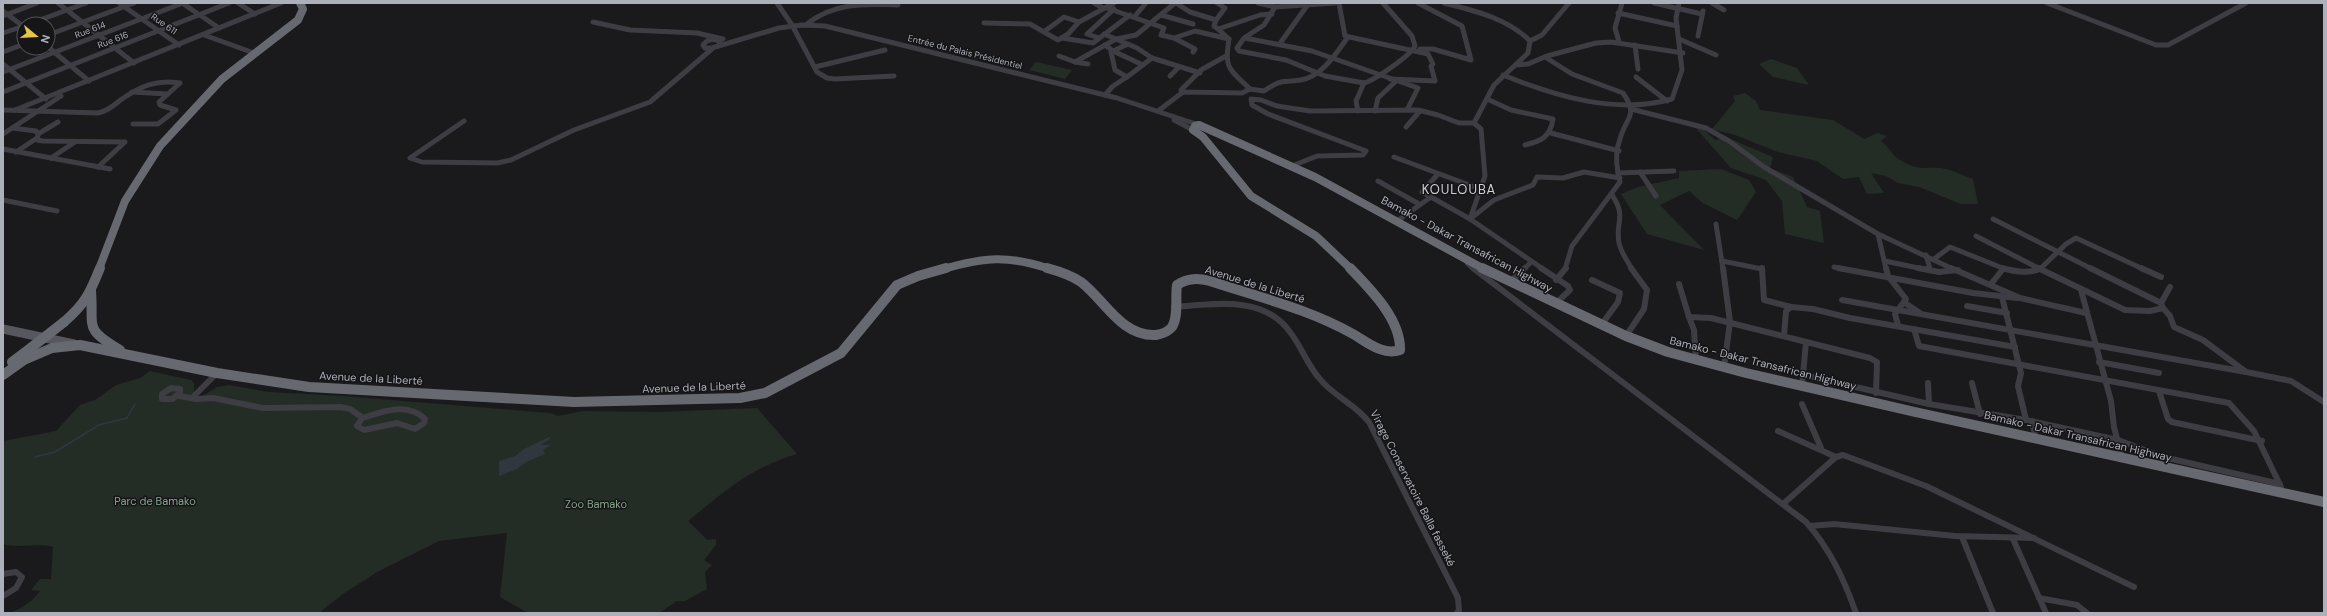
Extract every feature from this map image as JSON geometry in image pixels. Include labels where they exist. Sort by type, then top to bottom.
[{"type":"highway","points":[[3,369],[81,307],[91,290],[125,201],[144,168],[160,146],[206,94],[254,53],[289,27],[302,14],[303,9],[300,3]]},
{"type":"highway","points":[[1196,127],[1213,130]]},
{"type":"highway","points":[[1196,127],[1203,137]]},
{"type":"highway","points":[[1203,137],[1203,131],[1213,130]]},
{"type":"highway","name":"Bamako - Dakar Transafrican Highway","points":[[1213,130],[1292,166],[1398,221],[1455,253],[1555,304],[1626,336],[1668,352],[1802,386],[2324,502]]},
{"type":"highway","name":"Avenue de la Liberté","points":[[126,354],[217,373],[309,387],[531,400],[614,402],[740,398],[765,393],[835,358],[846,347],[897,285],[903,281],[988,260],[1007,258],[1074,278],[1090,290],[1111,314],[1133,328],[1148,334],[1162,334],[1170,329],[1174,321],[1177,285],[1190,279],[1201,279],[1330,321],[1384,351],[1398,351],[1402,345],[1394,322],[1340,258],[1316,236],[1278,216],[1249,194],[1203,137]]},
{"type":"highway","points":[[91,290],[90,316],[94,329],[105,341],[126,354]]},
{"type":"highway","points":[[3,375],[24,360],[52,348],[80,345],[126,354]]},
{"type":"main road","points":[[3,329],[80,345]]},
{"type":"street","points":[[4,13],[37,3]]},
{"type":"street","points":[[58,3],[134,63]]},
{"type":"street","points":[[51,16],[86,3]]},
{"type":"street","name":"Rue 611","points":[[119,3],[179,45]]},
{"type":"street","points":[[56,32],[134,3]]},
{"type":"street","points":[[182,3],[219,28]]},
{"type":"street","name":"Rue 614","points":[[56,51],[182,3]]},
{"type":"street","name":"Rue 616","points":[[3,92],[229,3]]},
{"type":"street","points":[[238,3],[255,14]]},
{"type":"street","points":[[15,110],[46,99],[281,3]]},
{"type":"street","points":[[777,3],[792,25],[817,72],[827,78],[894,76]]},
{"type":"street","points":[[1094,3],[1164,28],[1161,35],[1174,38],[1194,48],[1193,52]]},
{"type":"street","points":[[1062,38],[1080,22],[1114,3]]},
{"type":"street","points":[[984,23],[1002,25],[1024,23],[1036,26],[1045,31],[1053,39],[1062,38],[1093,43],[1104,34],[1133,16],[1146,3]]},
{"type":"street","points":[[1075,62],[1116,39],[1128,35],[1136,35],[1176,3],[1190,12],[1216,20]]},
{"type":"street","points":[[1217,3],[1225,8],[1216,20],[1217,22],[1214,26],[1229,39]]},
{"type":"street","points":[[1258,3],[1275,6],[1335,3]]},
{"type":"street","points":[[1339,3],[1345,36],[1428,54],[1433,64],[1431,66],[1435,81],[1389,79]]},
{"type":"street","points":[[1383,3],[1393,16],[1406,27],[1414,40],[1414,50]]},
{"type":"street","points":[[1275,6],[1272,14],[1258,32],[1247,35],[1239,44],[1237,48],[1239,51],[1286,60],[1340,80],[1364,83],[1381,76],[1396,62],[1414,50],[1433,49],[1471,60],[1462,26],[1418,3]]},
{"type":"street","points":[[1444,3],[1498,19],[1513,27],[1530,42],[1531,47],[1526,55],[1497,81],[1474,123]]},
{"type":"street","points":[[1530,42],[1542,34],[1569,3]]},
{"type":"street","points":[[1619,42],[1615,28],[1622,3]]},
{"type":"street","points":[[1654,3],[1702,12],[1698,36]]},
{"type":"street","points":[[1631,107],[1672,99],[1682,71],[1683,53],[1675,15],[1679,3]]},
{"type":"street","points":[[1715,3],[1724,10]]},
{"type":"street","points":[[2047,3],[2147,43],[2162,46],[2177,41],[2246,3]]},
{"type":"street","points":[[1281,42],[1309,4]]},
{"type":"street","points":[[807,24],[816,16],[842,5],[898,5]]},
{"type":"street","points":[[1099,38],[1087,34],[1114,10]]},
{"type":"street","points":[[4,13],[16,21]]},
{"type":"street","points":[[1618,13],[1677,26]]},
{"type":"street","points":[[1218,28],[1272,14]]},
{"type":"street","points":[[1162,15],[1192,24]]},
{"type":"street","points":[[1045,31],[1064,17],[1080,22]]},
{"type":"street","points":[[593,22],[614,30],[627,32],[700,33],[723,39]]},
{"type":"street","name":"Entrée du Palais Présidentiel","points":[[704,46],[714,40],[762,32],[792,25],[807,24],[825,26],[1105,95],[1160,112],[1196,127]]},
{"type":"street","points":[[3,33],[16,29]]},
{"type":"street","points":[[1174,38],[1194,31],[1229,39]]},
{"type":"street","name":"Entrée du Palais Présidentiel","points":[[713,48],[762,32]]},
{"type":"street","points":[[696,62],[704,46],[700,33]]},
{"type":"street","points":[[204,34],[254,53]]},
{"type":"street","points":[[1104,34],[1145,52],[1152,58],[1200,73]]},
{"type":"street","points":[[1160,112],[1183,92],[1242,93],[1250,89],[1264,91],[1279,81],[1298,82],[1328,66],[1348,37]]},
{"type":"street","points":[[1244,38],[1281,42],[1333,58],[1395,82],[1418,88],[1407,110]]},
{"type":"street","points":[[1229,39],[1226,56],[1228,68],[1250,89]]},
{"type":"street","points":[[1680,39],[1716,55]]},
{"type":"street","points":[[714,40],[720,42],[719,45]]},
{"type":"street","points":[[1516,65],[1528,64],[1545,57],[1596,43],[1619,42],[1683,53]]},
{"type":"street","points":[[1113,51],[1128,44]]},
{"type":"street","points":[[1105,45],[1113,51],[1143,65]]},
{"type":"street","points":[[1635,45],[1638,69]]},
{"type":"street","points":[[704,46],[713,48]]},
{"type":"street","points":[[3,52],[16,47]]},
{"type":"street","points":[[464,121],[410,158],[422,162],[497,163],[511,160],[574,130],[650,102],[713,48]]},
{"type":"street","points":[[814,67],[885,50]]},
{"type":"street","points":[[1113,51],[1111,52],[1115,70],[1127,77]]},
{"type":"street","points":[[56,54],[89,81]]},
{"type":"street","name":"Rue 614","points":[[3,72],[44,56]]},
{"type":"street","points":[[1059,56],[1066,60],[1088,64]]},
{"type":"street","points":[[1183,92],[1181,90],[1184,85],[1212,62],[1226,56]]},
{"type":"street","points":[[1545,57],[1572,74],[1623,93],[1631,107],[1632,117],[1621,135],[1619,175],[1612,195],[1572,246],[1567,266],[1556,280]]},
{"type":"street","points":[[1105,95],[1113,86],[1152,58]]},
{"type":"street","points":[[3,64],[46,99]]},
{"type":"street","points":[[1170,76],[1179,67]]},
{"type":"street","points":[[1503,75],[1556,95],[1631,107],[1706,128],[1729,140],[1764,167],[1878,234],[2020,298]]},
{"type":"street","points":[[1636,77],[1666,101]]},
{"type":"street","points":[[3,110],[98,113],[106,111],[132,92],[154,81],[180,83],[167,94],[159,104],[176,110],[158,124],[133,124]]},
{"type":"street","points":[[1375,111],[1373,106],[1376,100],[1395,82]]},
{"type":"street","points":[[1358,111],[1356,100],[1364,83]]},
{"type":"street","points":[[3,134],[72,88]]},
{"type":"street","points":[[132,92],[167,94]]},
{"type":"street","points":[[1242,93],[1251,99],[1261,99],[1276,106],[1310,111],[1333,113],[1407,110],[1442,115],[1463,125],[1474,123]]},
{"type":"street","points":[[1251,99],[1252,105],[1268,114],[1362,148],[1366,151],[1363,155],[1309,158],[1300,160],[1292,166]]},
{"type":"street","points":[[1487,99],[1511,110],[1553,119],[1551,133],[1544,140],[1525,145]]},
{"type":"street","points":[[1406,127],[1420,111]]},
{"type":"street","points":[[16,152],[58,122]]},
{"type":"street","points":[[1470,219],[1485,176],[1481,129],[1474,123]]},
{"type":"street","points":[[12,128],[32,130],[43,141],[125,142],[98,167]]},
{"type":"street","points":[[1551,133],[1619,151]]},
{"type":"street","points":[[51,158],[75,142]]},
{"type":"street","points":[[3,149],[110,169]]},
{"type":"street","points":[[1394,157],[1480,189]]},
{"type":"street","points":[[1470,219],[1494,200],[1534,185],[1537,177],[1563,178],[1584,172],[1619,175],[1640,172],[1674,171]]},
{"type":"street","points":[[1640,172],[1656,196]]},
{"type":"street","points":[[1438,174],[1422,190],[1431,197],[1470,219],[1556,280],[1570,288],[1555,304]]},
{"type":"street","points":[[1378,181],[1419,204]]},
{"type":"street","points":[[1612,195],[1622,211],[1619,242],[1628,261],[1646,290],[1644,309],[1626,336]]},
{"type":"street","points":[[1398,221],[1419,204],[1431,197]]},
{"type":"street","points":[[3,200],[57,211]]},
{"type":"street","points":[[1993,219],[2162,305],[2170,316],[2174,327],[2203,340],[2246,372]]},
{"type":"street","points":[[1716,224],[1730,322],[1724,367]]},
{"type":"street","points":[[1878,234],[1888,276],[1906,298],[1906,303],[1920,313]]},
{"type":"street","points":[[1976,236],[2040,270],[2125,310],[2150,311],[2162,305],[2170,287]]},
{"type":"street","points":[[1934,259],[1941,252],[1950,247],[2003,269],[2024,271],[2040,270],[2060,253],[2064,245],[2076,238],[2161,277]]},
{"type":"street","points":[[1455,253],[1810,526],[1823,541],[1842,573],[1856,613]]},
{"type":"street","points":[[1926,255],[1930,270]]},
{"type":"street","points":[[1722,261],[1762,267],[1764,300],[1791,307],[2015,346]]},
{"type":"street","points":[[1885,261],[1948,273],[1958,270]]},
{"type":"street","points":[[1512,298],[1502,287],[1507,280],[1531,262]]},
{"type":"street","points":[[1834,267],[2002,297],[2020,298],[2086,313]]},
{"type":"street","points":[[1991,284],[2003,269]]},
{"type":"street","points":[[1592,280],[1620,294],[1618,302],[1602,324]]},
{"type":"street","points":[[1679,284],[1694,330],[1696,360]]},
{"type":"street","points":[[2081,290],[2086,313],[2096,344],[2099,362],[2112,401],[2122,458]]},
{"type":"street","points":[[2002,297],[2012,330],[2021,373],[2018,386],[2036,439]]},
{"type":"street","points":[[1842,300],[1898,311],[1920,313],[2070,342],[2096,344],[2291,380],[2324,402]]},
{"type":"street","points":[[1898,326],[1895,314],[1906,303]]},
{"type":"street","name":"Virage Conservatoire Balla fasseké","points":[[1174,307],[1230,304],[1260,309],[1276,316],[1286,325],[1319,379],[1361,410],[1369,422],[1458,598],[1459,610],[1457,613]]},
{"type":"street","points":[[1967,306],[2007,313]]},
{"type":"street","points":[[1784,336],[1786,311],[1791,307]]},
{"type":"street","points":[[1689,317],[1711,318],[1730,322],[1877,362],[1876,393]]},
{"type":"street","points":[[1914,329],[1919,346],[2229,403],[2237,410],[2262,441],[2284,494]]},
{"type":"street","points":[[1802,386],[1806,342]]},
{"type":"street","points":[[2099,362],[2159,373]]},
{"type":"street","points":[[192,398],[217,373]]},
{"type":"street","points":[[1804,375],[1876,393],[1929,404],[1980,414],[2029,421],[2118,440],[2162,457],[2280,484]]},
{"type":"street","points":[[1928,383],[1929,404]]},
{"type":"street","points":[[1972,383],[1980,414]]},
{"type":"street","points":[[2158,391],[2168,419],[2172,422],[2262,441]]},
{"type":"street","points":[[179,396],[192,398],[213,398],[274,408],[350,408],[362,418]]},
{"type":"street","points":[[1802,404],[1821,448]]},
{"type":"street","points":[[392,410],[418,412],[425,419],[424,423],[415,429],[394,423],[364,430],[357,426],[362,418],[392,410]]},
{"type":"street","points":[[1778,431],[1807,446],[1821,448],[1836,457]]},
{"type":"street","points":[[1783,504],[1836,457],[1843,455],[1856,458],[1926,486],[2036,538],[2134,587]]},
{"type":"street","points":[[1810,526],[1824,522],[1861,528],[1962,536],[2013,539],[2036,538]]},
{"type":"street","points":[[1962,536],[1993,613]]},
{"type":"street","points":[[2013,539],[2046,613]]},
{"type":"street","points":[[3,568],[20,574],[21,580],[16,588],[3,596]]},
{"type":"street","points":[[3,574],[13,571]]},
{"type":"street","points":[[2039,598],[2077,605],[2087,613]]},
{"type":"green space","points":[[1771,59],[1797,68],[1809,85],[1773,77],[1759,64]]},
{"type":"green space","points":[[1036,62],[1072,70],[1065,79],[1029,70]]},
{"type":"green space","points":[[1745,93],[1756,101],[1760,110],[1833,120],[1864,139],[1877,133],[1887,136],[1881,141],[1898,159],[1912,166],[1920,168],[1941,168],[1973,179],[1978,204],[1961,204],[1919,187],[1898,183],[1886,176],[1871,173],[1884,193],[1867,194],[1859,177],[1843,179],[1817,161],[1778,152],[1735,135],[1712,129],[1735,101],[1733,96]]},
{"type":"green space","points":[[1694,126],[1701,127],[1715,140],[1726,137],[1773,157],[1770,168],[1793,177],[1807,207],[1820,211],[1824,243],[1785,234],[1782,201],[1766,180],[1731,168]]},
{"type":"green space","points":[[1721,169],[1749,180],[1756,192],[1737,220],[1703,203],[1689,191],[1660,205],[1704,250],[1647,234],[1621,194],[1638,187],[1679,178],[1679,171]]},
{"type":"green space","name":"Parc de Bamako","points":[[150,371],[191,380],[194,383],[194,396],[201,397],[217,387],[229,385],[269,392],[343,396],[551,413],[558,416],[583,411],[660,412],[757,408],[797,454],[765,466],[752,473],[726,490],[688,521],[707,540],[716,539],[716,545],[704,560],[712,565],[705,572],[707,589],[685,601],[677,601],[659,613],[528,613],[500,597],[507,533],[439,541],[377,572],[343,594],[319,613],[10,613],[19,609],[37,595],[40,591],[31,590],[40,579],[51,579],[53,547],[41,545],[11,546],[5,545],[3,542],[3,441],[56,431],[80,405],[95,400],[116,385],[140,378]]},
{"type":"shaded area","points":[[549,437],[551,438],[541,445],[551,445],[543,450],[545,454],[526,462],[517,469],[499,476],[499,461],[515,456],[524,449]]},
{"type":"waterway","points":[[35,457],[55,452],[99,425],[127,418],[135,404]]},
{"type":"district","name":"KOULOUBA","points":[[1459,189]]},
{"type":"park label","name":"Zoo Bamako","points":[[596,504]]}]
